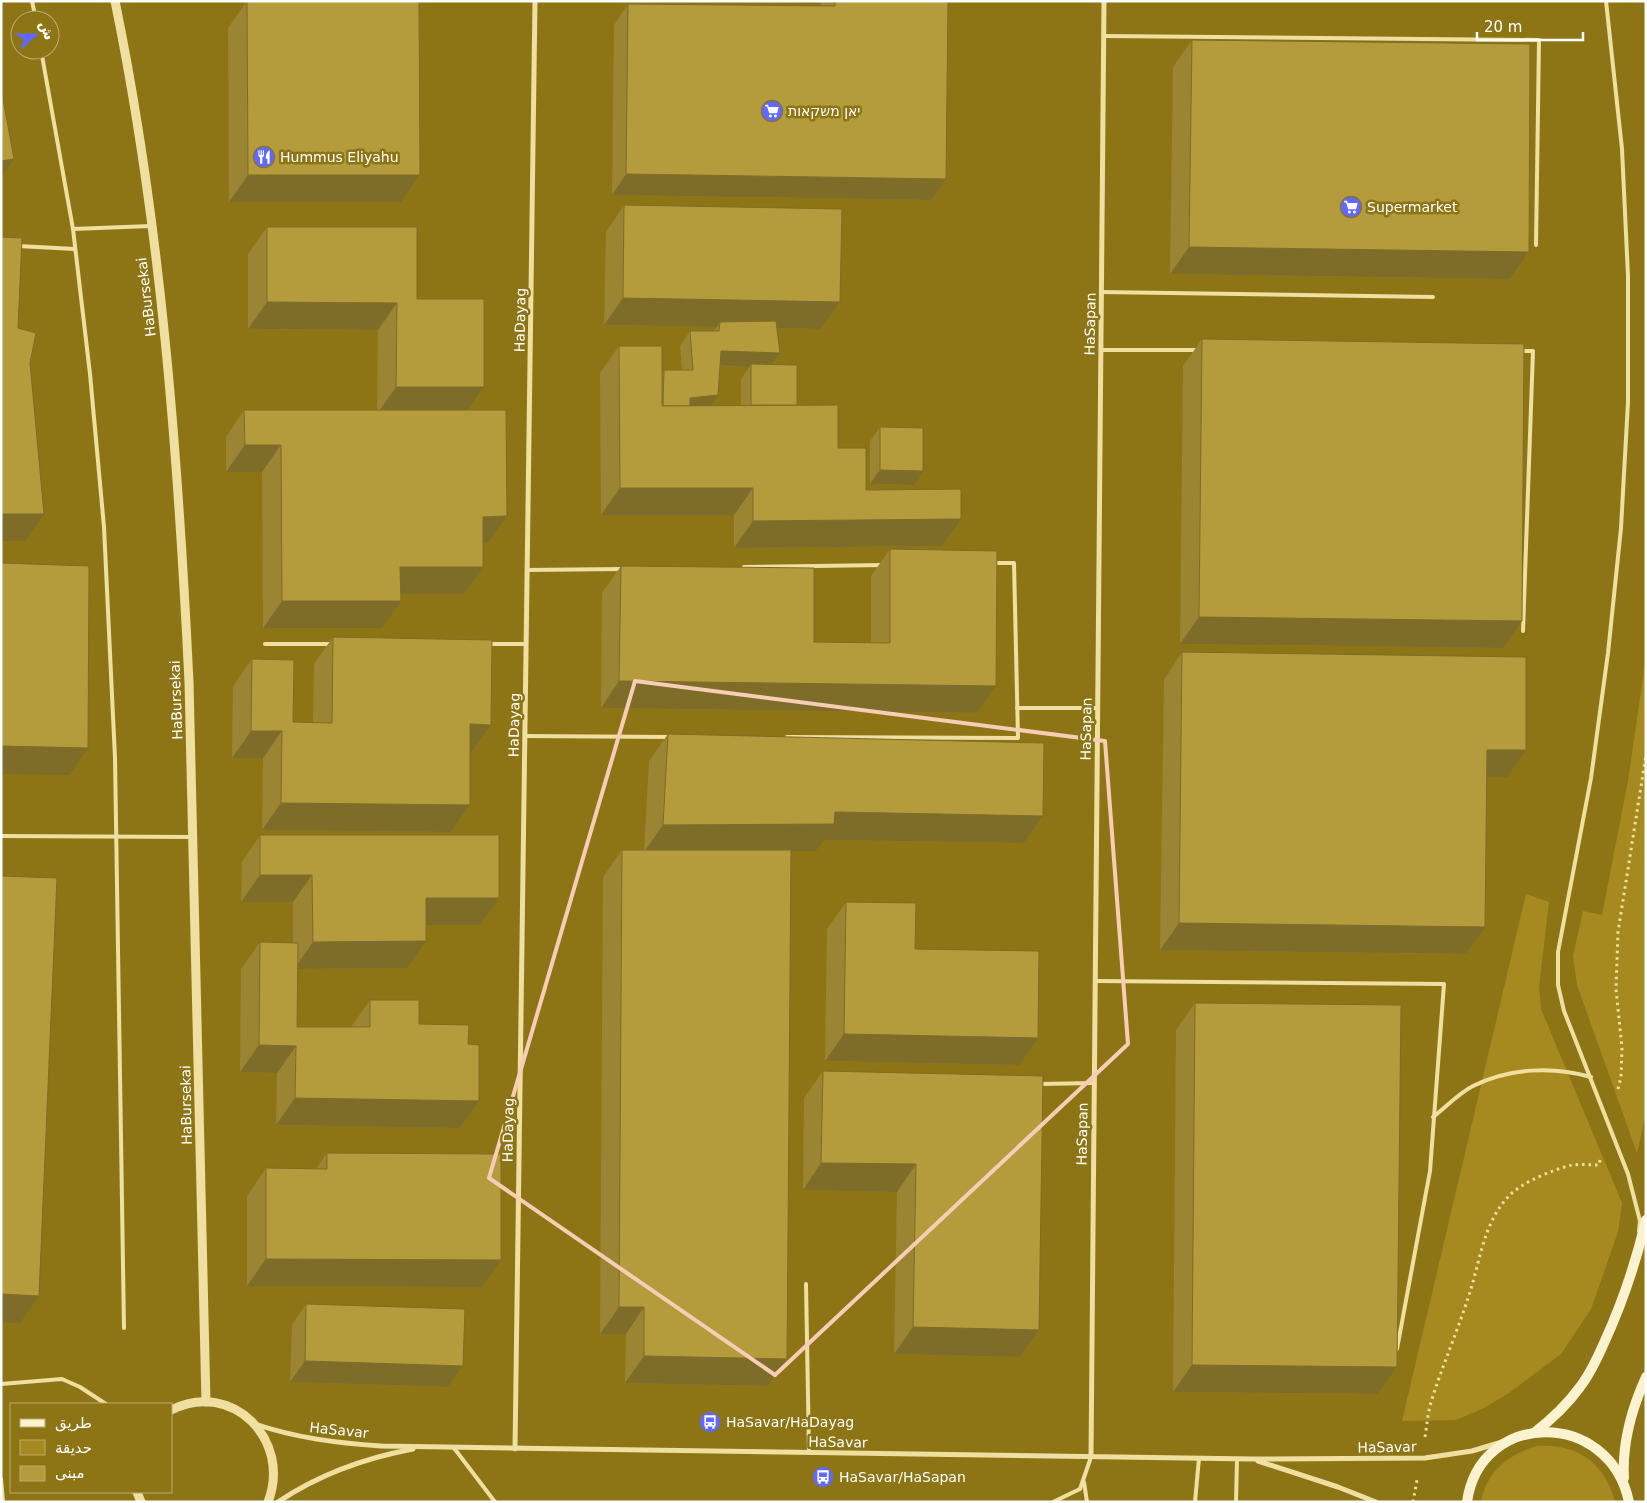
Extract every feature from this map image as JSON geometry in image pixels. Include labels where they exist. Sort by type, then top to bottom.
[{"type":"main road","points":[[1534,1433],[1567,1405],[1593,1368],[1618,1312],[1646,1220]]},
{"type":"main road","points":[[1624,1484],[1623,1467],[1626,1440],[1638,1397],[1646,1377]]},
{"type":"main road","points":[[1467,1502],[1473,1480],[1481,1466],[1497,1450],[1518,1437],[1534,1433],[1558,1433],[1581,1439],[1607,1457],[1617,1470],[1624,1484],[1629,1502]]},
{"type":"street","name":"HaBursekai","points":[[116,1],[126,51],[164,330],[184,578],[190,682],[206,1402]]},
{"type":"street","name":"HaDayag","points":[[515,1449],[535,1]]},
{"type":"street","name":"HaSapan","points":[[1090,1457],[1104,1]]},
{"type":"street","points":[[172,1410],[193,1403],[220,1404],[233,1408],[254,1423],[270,1447],[273,1461],[272,1488],[268,1502]]},
{"type":"street","name":"HaSavar","points":[[254,1423],[295,1436],[366,1445],[1237,1460],[1448,1455],[1472,1451],[1518,1437]]},
{"type":"street","name":"HaSavar","points":[[278,1502],[304,1486],[343,1468],[383,1455],[423,1447]]},
{"type":"street","name":"HaSavar","points":[[1253,1460],[1338,1486],[1376,1502]]},
{"type":"lane","points":[[1606,1],[1622,148],[1628,276],[1628,402],[1621,528],[1608,653],[1591,778],[1558,952],[1558,986],[1564,1011],[1632,1185],[1640,1221],[1638,1250]]},
{"type":"lane","points":[[1104,36],[1539,40],[1536,245]]},
{"type":"lane","points":[[44,60],[73,229],[90,374],[104,526],[112,681],[124,1328]]},
{"type":"lane","points":[[73,229],[151,226]]},
{"type":"lane","points":[[10,245],[75,249]]},
{"type":"lane","points":[[1101,292],[1432,298]]},
{"type":"lane","points":[[1101,350],[1199,350]]},
{"type":"lane","points":[[1513,351],[1533,351],[1523,630]]},
{"type":"lane","points":[[781,737],[1018,738],[1014,563],[984,563]]},
{"type":"lane","points":[[736,567],[885,565]]},
{"type":"lane","points":[[527,570],[627,569]]},
{"type":"lane","points":[[265,644],[343,644]]},
{"type":"lane","points":[[478,644],[526,644]]},
{"type":"lane","points":[[1017,708],[1097,708]]},
{"type":"lane","points":[[525,736],[673,737]]},
{"type":"lane","points":[[1,836],[193,837]]},
{"type":"lane","points":[[1095,981],[1444,984],[1430,1171],[1396,1353]]},
{"type":"lane","points":[[1433,1117],[1472,1087],[1509,1074],[1544,1070],[1576,1073],[1591,1078]]},
{"type":"lane","points":[[1035,1084],[1094,1084]]},
{"type":"lane","points":[[806,1284],[809,1453]]},
{"type":"lane","points":[[1,1384],[62,1379],[80,1387],[104,1403]]},
{"type":"lane","points":[[454,1448],[495,1502]]},
{"type":"lane","points":[[1053,1502],[1080,1490],[1090,1457]]},
{"type":"lane","points":[[1195,1502],[1199,1458]]},
{"type":"lane","points":[[1236,1502],[1237,1460]]},
{"type":"lane","points":[[1,1479],[3,1502]]},
{"type":"lane","points":[[1084,1480],[1087,1502]]},
{"type":"path","points":[[1413,1502],[1432,1401],[1478,1267],[1485,1235],[1494,1218],[1508,1196],[1528,1182],[1552,1171],[1573,1165],[1599,1164],[1621,1077],[1622,1048],[1616,989],[1618,932],[1646,755]]},
{"type":"highlighted area","points":[[635,681],[1105,741],[1128,1044],[775,1375],[489,1178]]},
{"type":"green space","points":[[1646,657],[1646,1113],[1637,1153],[1577,985],[1573,956],[1583,911],[1602,915],[1628,781]]},
{"type":"green space","points":[[1526,894],[1549,902],[1539,987],[1541,1009],[1622,1203],[1618,1232],[1591,1309],[1561,1354],[1509,1393],[1482,1409],[1456,1420],[1402,1421]]},
{"type":"green space","points":[[1537,1446],[1565,1448],[1587,1458],[1604,1476],[1615,1502],[1481,1502],[1488,1482],[1500,1466],[1517,1454]]},
{"type":"building","points":[[247,1],[419,1],[420,175],[248,175]]},
{"type":"building","name":"יאן משקאות","points":[[835,1],[948,1],[946,179],[626,174],[628,4],[835,6]]},
{"type":"building","points":[[1192,40],[1530,44],[1529,252],[1189,247]]},
{"type":"building","points":[[1,88],[14,159],[1,161]]},
{"type":"building","points":[[624,205],[842,209],[840,302],[623,298]]},
{"type":"building","points":[[267,227],[417,227],[417,299],[484,299],[484,387],[396,387],[397,303],[267,302]]},
{"type":"building","points":[[1,237],[22,238],[18,328],[36,333],[30,363],[44,514],[1,514]]},
{"type":"building","points":[[776,321],[780,353],[721,351],[718,395],[690,398],[690,406],[663,406],[664,370],[693,370],[690,331],[719,331],[720,322]]},
{"type":"building","points":[[1202,339],[1524,344],[1522,621],[1199,617]]},
{"type":"building","points":[[619,346],[662,346],[662,406],[838,405],[838,448],[866,448],[866,490],[961,489],[961,519],[753,521],[753,488],[620,488]]},
{"type":"building","points":[[751,364],[797,365],[797,405],[751,405]]},
{"type":"building","points":[[244,410],[506,410],[507,516],[483,517],[483,567],[400,567],[401,601],[282,601],[281,445],[245,445]]},
{"type":"building","points":[[880,427],[923,428],[923,471],[880,470]]},
{"type":"building","points":[[890,549],[997,551],[996,686],[619,681],[621,566],[814,568],[814,642],[890,643]]},
{"type":"building","points":[[1,563],[89,566],[88,748],[1,746]]},
{"type":"building","points":[[333,637],[492,640],[491,725],[470,724],[470,805],[281,803],[282,731],[251,731],[252,659],[294,660],[293,722],[332,723]]},
{"type":"building","points":[[1182,652],[1526,657],[1526,750],[1487,750],[1485,927],[1179,923]]},
{"type":"building","points":[[668,734],[1044,743],[1043,816],[835,812],[834,824],[663,825]]},
{"type":"building","points":[[260,835],[499,835],[499,898],[426,898],[426,941],[313,942],[312,875],[260,875]]},
{"type":"building","points":[[622,850],[791,850],[787,1359],[644,1356],[644,1307],[619,1307]]},
{"type":"building","points":[[1,876],[57,878],[39,1296],[1,1294]]},
{"type":"building","points":[[846,902],[916,903],[915,949],[1039,951],[1038,1038],[844,1034]]},
{"type":"building","points":[[260,942],[298,943],[297,1027],[370,1027],[370,1000],[419,1000],[419,1024],[469,1025],[468,1044],[479,1045],[479,1101],[295,1098],[296,1046],[259,1045]]},
{"type":"building","points":[[1195,1003],[1401,1005],[1397,1367],[1192,1365]]},
{"type":"building","points":[[823,1071],[1043,1076],[1039,1330],[913,1327],[916,1164],[821,1163]]},
{"type":"building","points":[[327,1153],[501,1154],[501,1260],[266,1259],[266,1168],[327,1169]]},
{"type":"building","points":[[306,1304],[465,1309],[463,1366],[305,1361]]},
{"type":"place","name":"יאן משקאות","points":[[772,111]]},
{"type":"place","name":"Hummus Eliyahu","points":[[264,157]]},
{"type":"place","name":"Supermarket","points":[[1351,207]]},
{"type":"place","name":"HaSavar/HaDayag","points":[[710,1422]]},
{"type":"place","name":"HaSavar/HaSapan","points":[[823,1477]]}]
